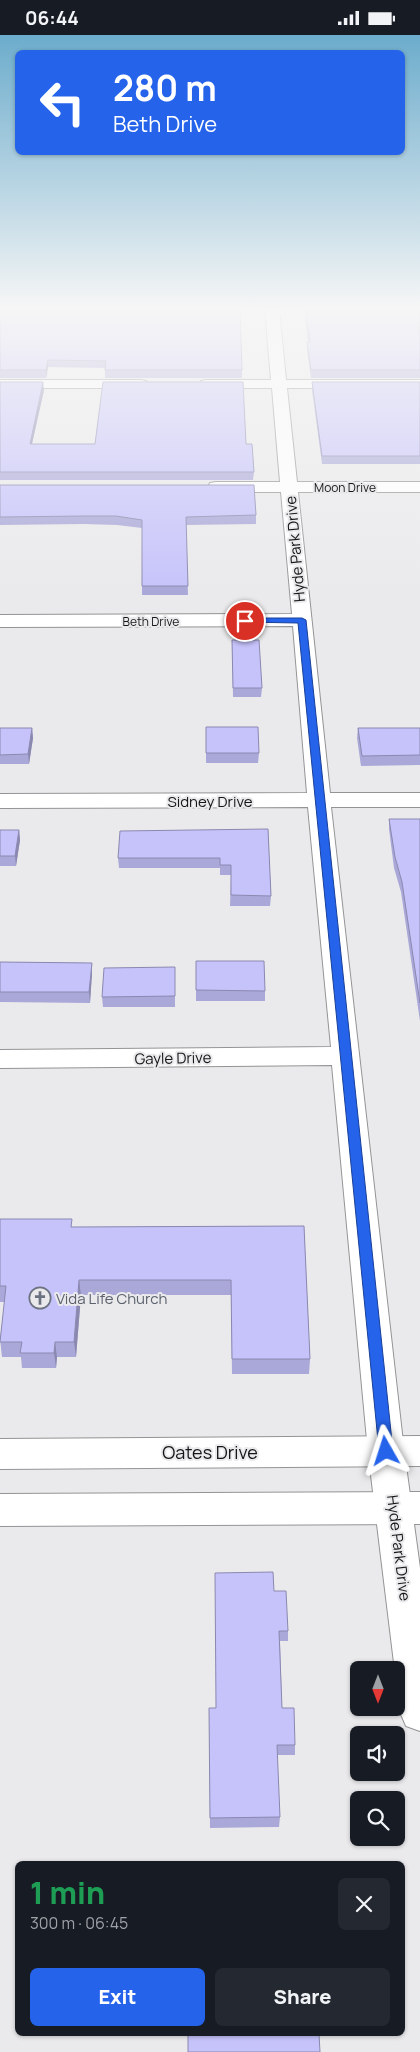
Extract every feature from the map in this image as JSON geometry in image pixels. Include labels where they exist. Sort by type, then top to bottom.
[{"type":"street","name":"Hyde Park Drive","points":[[281,403],[346,1056],[403,1451],[420,1712]]},
{"type":"street","name":"Moon Drive","points":[[204,487],[420,487]]},
{"type":"street","name":"Beth Drive","points":[[0,621],[302,620]]},
{"type":"street","name":"Sidney Drive","points":[[0,801],[420,800]]},
{"type":"street","name":"Gayle Drive","points":[[0,1059],[346,1056]]},
{"type":"street","name":"Oates Drive","points":[[0,1454],[403,1451]]},
{"type":"street","points":[[0,1510],[407,1508]]},
{"type":"building","points":[[0,403],[39,403],[30,444],[95,444],[100,403],[244,403],[246,444],[252,444],[254,472],[0,472]]},
{"type":"building","points":[[315,403],[420,403],[420,456],[322,456]]},
{"type":"building","points":[[0,485],[254,485],[256,515],[186,517],[188,586],[142,586],[142,520],[116,516],[0,517]]},
{"type":"building","points":[[232,640],[259,640],[262,688],[233,688]]},
{"type":"building","points":[[206,727],[258,727],[259,753],[206,753]]},
{"type":"building","points":[[0,728],[32,728],[28,754],[0,755]]},
{"type":"building","points":[[358,728],[420,728],[420,755],[362,756]]},
{"type":"building","points":[[389,819],[420,819],[420,1003],[402,882],[395,857]]},
{"type":"building","points":[[268,829],[271,896],[231,895],[231,865],[220,865],[220,858],[118,858],[120,831]]},
{"type":"building","points":[[0,830],[19,830],[15,856],[0,856]]},
{"type":"building","points":[[196,961],[264,961],[265,991],[196,990]]},
{"type":"building","points":[[0,962],[92,963],[89,992],[0,992]]},
{"type":"building","points":[[175,967],[175,996],[102,997],[104,968]]},
{"type":"building","name":"Vida Life Church","points":[[0,1219],[72,1219],[71,1227],[304,1226],[310,1359],[232,1359],[231,1280],[79,1280],[74,1342],[55,1342],[54,1353],[20,1353],[22,1342],[0,1342],[6,1286],[0,1286]]},
{"type":"building","points":[[273,1572],[274,1591],[286,1591],[288,1631],[279,1631],[282,1708],[294,1708],[295,1745],[277,1745],[280,1817],[210,1818],[209,1708],[216,1708],[215,1573]]},
{"type":"building","points":[[188,2036],[319,2036],[320,2052],[188,2052]]},
{"type":"place","name":"Vida Life Church","points":[[40,1298]]},
{"type":"route","points":[[245,621],[302,620],[386,1451]]}]
